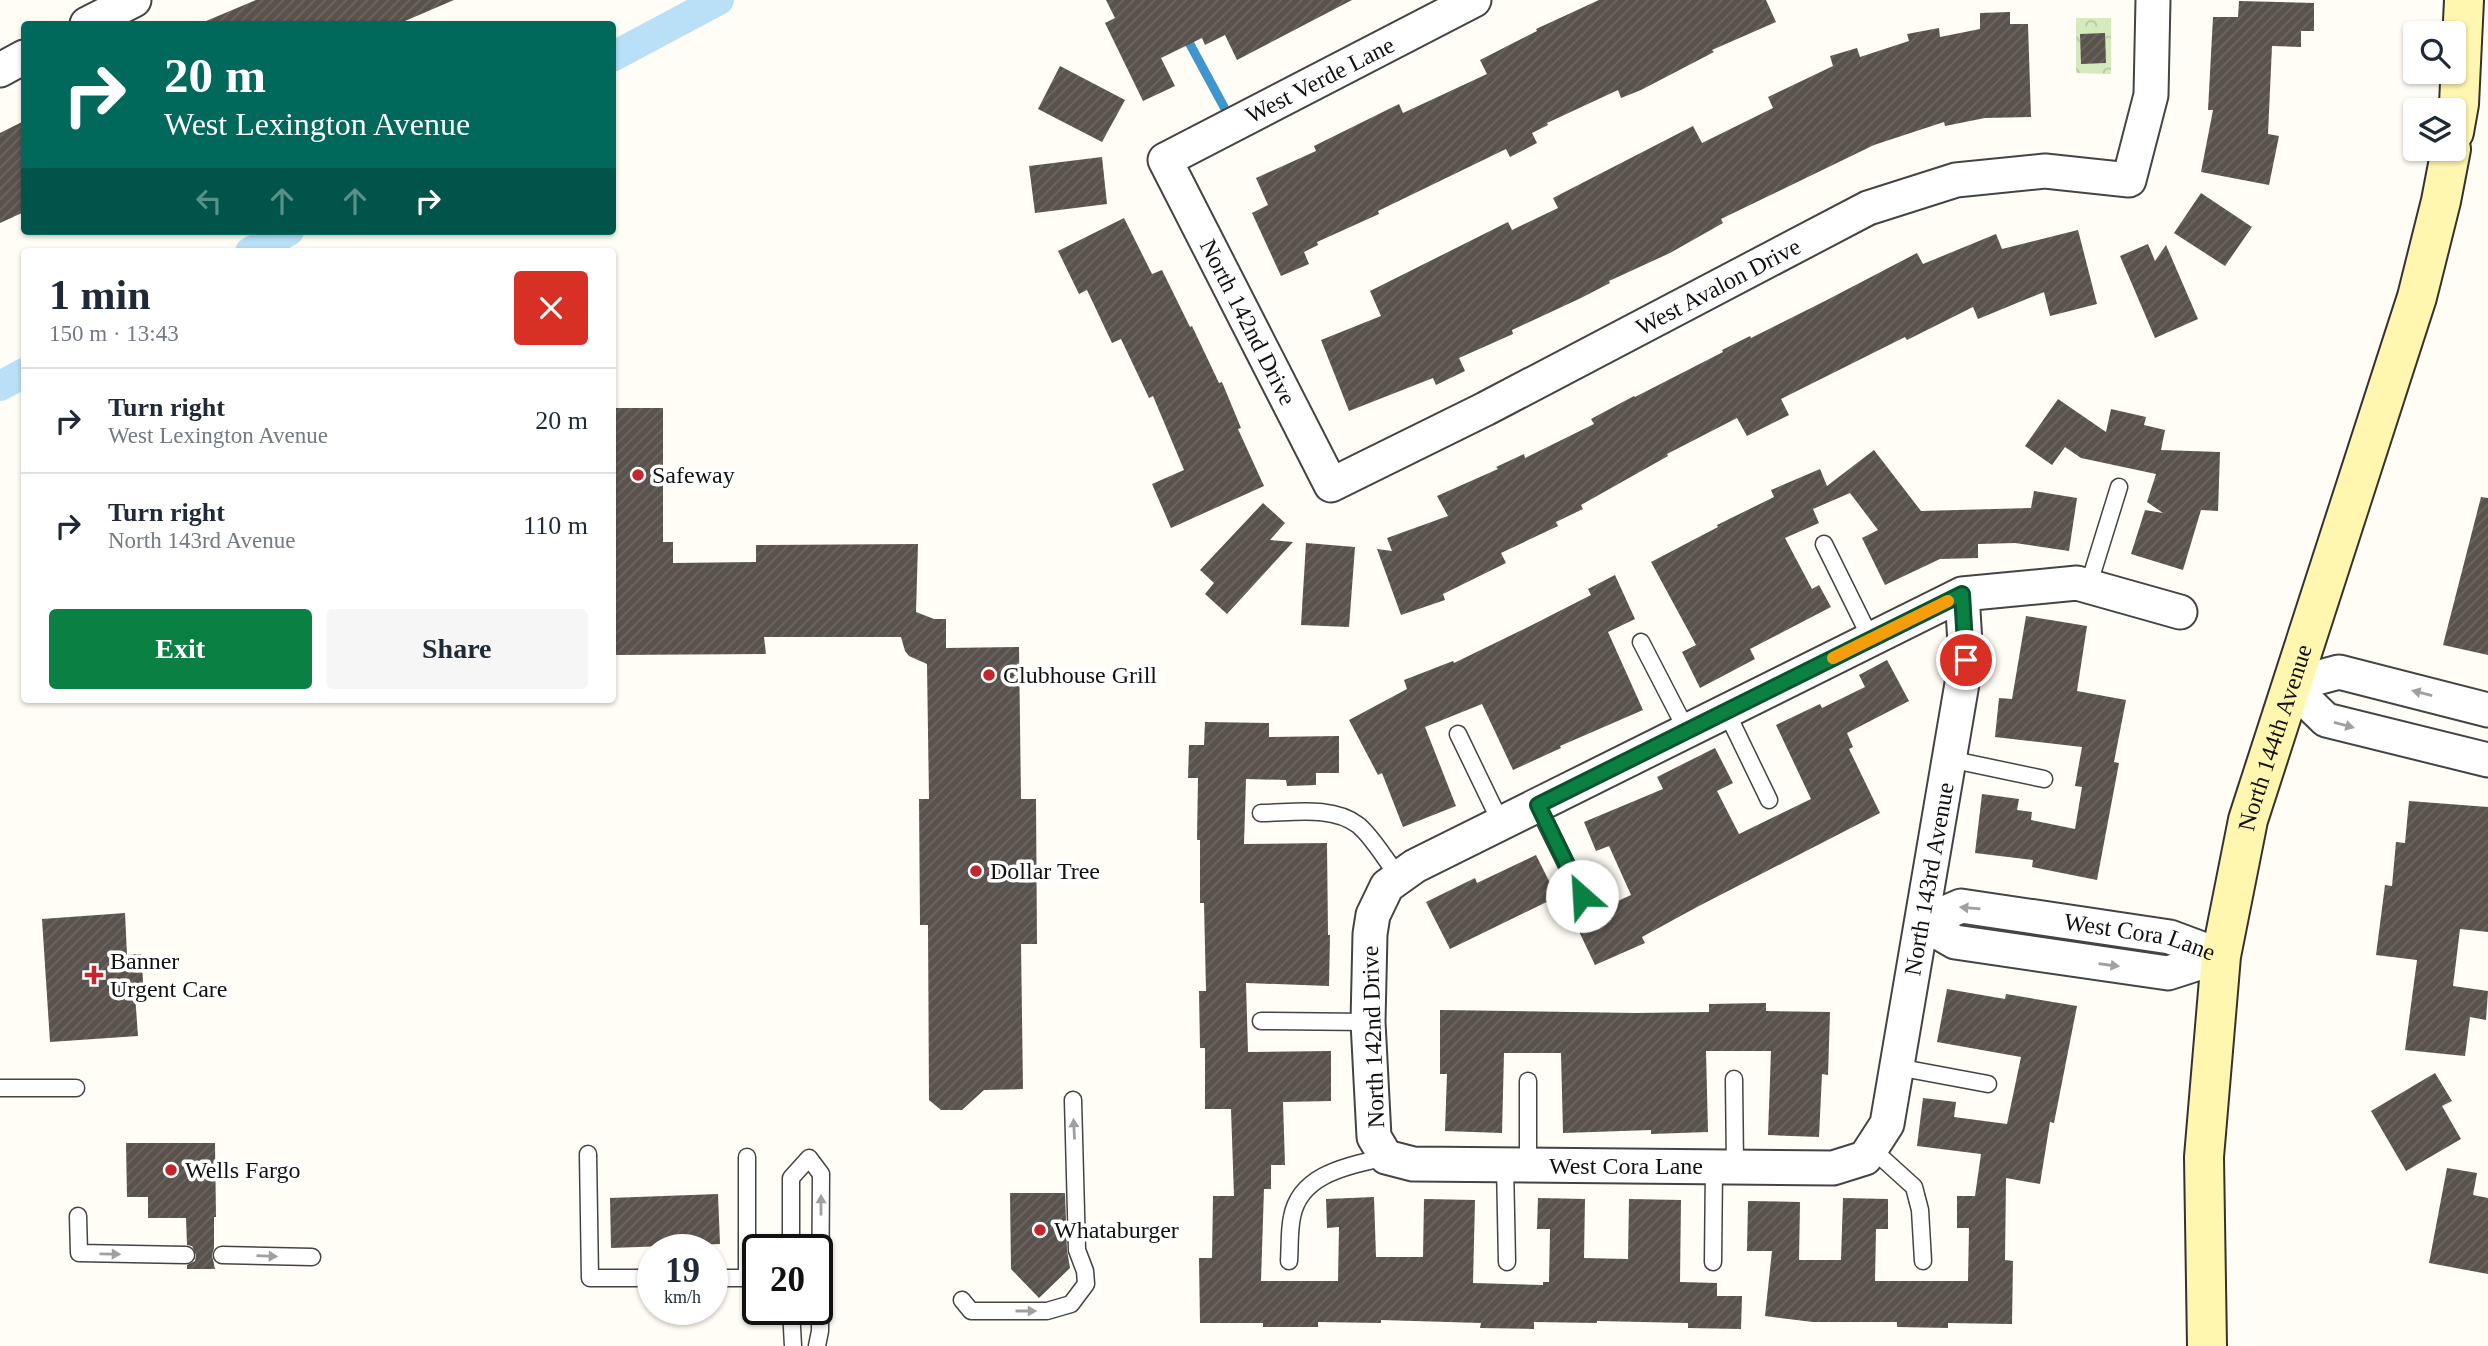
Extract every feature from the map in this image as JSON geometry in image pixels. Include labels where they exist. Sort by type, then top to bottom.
[{"type":"main road","points":[[2459,98],[2464,0]]},
{"type":"main road","name":"North 144th Avenue","points":[[2207,1346],[2204,1157],[2221,956],[2248,820],[2417,297],[2449,161]]},
{"type":"street","points":[[93,21],[134,0]]},
{"type":"street","name":"West Verde Lane","points":[[1165,160],[1474,0]]},
{"type":"street","name":"West Avalon Drive","points":[[1331,485],[1485,409],[1868,208],[1956,180],[2045,171],[2129,180],[2151,95],[2152,0]]},
{"type":"street","points":[[0,70],[21,59]]},
{"type":"street","name":"North 142nd Drive","points":[[1165,160],[1331,485]]},
{"type":"street","points":[[1399,877],[1415,866],[1962,594],[2077,583],[2180,612]]},
{"type":"street","name":"North 143rd Avenue","points":[[1868,1153],[1887,1125],[1922,923],[1966,660],[1962,594]]},
{"type":"street","points":[[2290,685],[2340,672],[2488,710]]},
{"type":"street","points":[[2290,685],[2326,720],[2488,760]]},
{"type":"street","name":"North 142nd Drive","points":[[1386,1157],[1374,1138],[1368,1022],[1370,934],[1373,915],[1387,886],[1399,877]]},
{"type":"street","name":"West Cora Lane","points":[[1922,923],[1955,942],[2075,941],[2168,973],[2221,956]]},
{"type":"street","name":"West Cora Lane","points":[[1386,1157],[1413,1164],[1833,1168],[1868,1153]]},
{"type":"lane","points":[[2088,587],[2119,487]]},
{"type":"lane","points":[[1824,544],[1871,639]]},
{"type":"lane","points":[[1641,642],[1687,731]]},
{"type":"lane","points":[[1726,711],[1769,800]]},
{"type":"lane","points":[[1458,734],[1501,823]]},
{"type":"lane","points":[[1949,759],[2044,779]]},
{"type":"lane","points":[[1538,805],[1582,896]]},
{"type":"lane","points":[[1261,813],[1320,813],[1342,816],[1360,826],[1399,877]]},
{"type":"lane","points":[[1261,1021],[1368,1022]]},
{"type":"lane","points":[[1897,1067],[1988,1084]]},
{"type":"lane","points":[[1713,1262],[1734,1079]]},
{"type":"lane","points":[[1507,1262],[1528,1082]]},
{"type":"lane","points":[[0,1088],[76,1088]]},
{"type":"lane","points":[[962,1300],[971,1311],[1047,1311],[1071,1304],[1086,1284],[1077,1250],[1073,1100]]},
{"type":"lane","points":[[1868,1153],[1914,1187],[1920,1210],[1923,1261]]},
{"type":"lane","points":[[588,1154],[590,1278],[637,1278]]},
{"type":"lane","points":[[728,1278],[747,1278],[747,1157]]},
{"type":"lane","points":[[1289,1261],[1292,1215],[1303,1189],[1335,1169],[1386,1157]]},
{"type":"lane","points":[[791,1234],[791,1178],[809,1158],[821,1174],[821,1234]]},
{"type":"lane","points":[[78,1216],[79,1253],[186,1255]]},
{"type":"lane","points":[[222,1255],[312,1257]]},
{"type":"lane","points":[[792,1325],[793,1346]]},
{"type":"lane","points":[[817,1346],[820,1325]]},
{"type":"green space","points":[[2076,18],[2111,18],[2111,74],[2076,73]]},
{"type":"building","points":[[256,0],[454,0],[405,21],[206,21]]},
{"type":"building","points":[[1106,0],[1352,0],[1237,60],[1225,35],[1205,45],[1202,38],[1161,58],[1175,86],[1143,101],[1105,23],[1115,18]]},
{"type":"building","points":[[1599,0],[1766,0],[1776,22],[1712,50],[1714,52],[1641,90],[1621,98],[1618,90],[1547,123],[1548,125],[1532,133],[1537,143],[1510,157],[1506,149],[1378,211],[1379,214],[1317,242],[1318,245],[1304,252],[1309,264],[1281,276],[1252,213],[1268,205],[1256,178],[1316,151],[1314,146],[1399,104],[1403,113],[1487,74],[1480,60],[1537,31],[1536,29]]},
{"type":"building","points":[[2239,1],[2314,3],[2314,31],[2301,31],[2301,47],[2272,46],[2268,134],[2279,136],[2269,185],[2201,172],[2213,110],[2208,110],[2213,17],[2238,17]]},
{"type":"building","points":[[2010,12],[2010,24],[2028,24],[2031,117],[1985,118],[1945,126],[1944,122],[1874,145],[1721,219],[1723,223],[1670,253],[1512,330],[1513,334],[1459,358],[1465,371],[1436,385],[1433,378],[1349,411],[1321,340],[1381,316],[1370,291],[1508,222],[1512,230],[1558,208],[1553,198],[1693,126],[1702,143],[1773,108],[1768,97],[1833,66],[1830,56],[1857,48],[1860,57],[1909,41],[1907,34],[1939,28],[1940,37],[1980,29],[1980,13]]},
{"type":"building","points":[[2105,33],[2106,63],[2081,64],[2080,34]]},
{"type":"building","points":[[1060,66],[1125,100],[1102,142],[1038,109]]},
{"type":"building","points":[[21,122],[21,213],[0,223],[0,133]]},
{"type":"building","points":[[1102,157],[1107,204],[1035,213],[1029,166]]},
{"type":"building","points":[[2201,193],[2252,227],[2225,266],[2174,233]]},
{"type":"building","points":[[1124,218],[1152,274],[1162,270],[1219,383],[1222,382],[1241,428],[1238,429],[1264,486],[1171,528],[1152,484],[1184,470],[1153,396],[1149,398],[1121,339],[1112,343],[1087,290],[1079,294],[1058,251]]},
{"type":"building","points":[[2078,230],[2097,304],[2050,316],[2044,292],[1978,319],[1973,307],[1907,340],[1905,337],[1781,399],[1789,415],[1747,436],[1737,418],[1667,454],[1668,456],[1581,505],[1583,509],[1556,522],[1558,526],[1501,553],[1506,563],[1443,594],[1445,600],[1401,615],[1377,549],[1392,551],[1387,538],[1448,516],[1437,496],[1498,469],[1496,467],[1524,454],[1525,458],[1594,424],[1591,419],[1634,396],[1917,253],[1923,264],[1996,234],[2002,249]]},
{"type":"building","points":[[2148,244],[2155,261],[2166,245],[2198,319],[2155,338],[2120,256]]},
{"type":"building","points":[[2058,399],[2106,432],[2111,409],[2146,417],[2144,425],[2165,430],[2161,450],[2220,452],[2218,511],[2201,510],[2183,570],[2131,554],[2145,510],[2163,513],[2147,502],[2156,474],[2081,458],[2065,447],[2052,465],[2025,446]]},
{"type":"building","points":[[616,408],[663,408],[663,542],[673,542],[673,563],[756,562],[756,545],[918,544],[916,612],[934,619],[946,619],[946,648],[1019,647],[1021,799],[1036,799],[1037,944],[1021,944],[1023,1089],[984,1090],[962,1110],[941,1110],[929,1100],[928,925],[920,925],[919,799],[929,799],[927,664],[909,656],[901,637],[764,637],[766,654],[616,655]]},
{"type":"building","points":[[1874,450],[1921,511],[2031,508],[2034,491],[2077,498],[2069,551],[2015,543],[1978,544],[1978,558],[1940,559],[1885,585],[1862,538],[1878,530],[1850,493],[1813,509],[1819,523],[1785,538],[1812,589],[1819,585],[1831,607],[1750,649],[1755,659],[1700,688],[1682,652],[1696,645],[1651,562],[1774,497],[1771,490],[1820,469],[1827,486]]},
{"type":"building","points":[[2481,497],[2488,498],[2488,655],[2443,645]]},
{"type":"building","points":[[1263,503],[1285,523],[1270,540],[1293,542],[1227,614],[1205,594],[1214,583],[1200,570]]},
{"type":"building","points":[[1306,543],[1355,547],[1349,627],[1301,625]]},
{"type":"building","points":[[1615,575],[1635,619],[1608,632],[1643,710],[1513,770],[1482,704],[1425,727],[1456,806],[1403,827],[1382,773],[1378,775],[1349,720],[1407,689],[1404,680],[1453,661],[1454,663],[1534,624],[1591,595],[1588,589]]},
{"type":"building","points":[[2026,616],[2087,626],[2077,691],[2126,700],[2114,762],[2119,763],[2097,880],[2032,867],[2033,860],[1975,853],[1982,794],[2019,799],[2017,810],[2032,812],[2031,820],[2075,829],[2082,787],[2075,786],[2082,747],[1995,737],[1999,698],[2012,699]]},
{"type":"building","points":[[1887,660],[1909,701],[1847,733],[1853,747],[1849,749],[1880,813],[1642,937],[1645,943],[1595,965],[1574,921],[1631,895],[1609,846],[1596,851],[1584,822],[1663,789],[1657,777],[1715,748],[1733,783],[1717,791],[1739,834],[1811,799],[1776,725],[1820,704],[1822,708],[1865,687],[1859,675]]},
{"type":"building","points":[[1205,722],[1269,723],[1269,737],[1339,736],[1339,773],[1316,773],[1316,785],[1287,786],[1286,780],[1246,779],[1244,844],[1327,843],[1330,935],[1329,986],[1246,983],[1248,1052],[1331,1051],[1331,1101],[1283,1102],[1285,1165],[1271,1165],[1271,1189],[1264,1189],[1261,1281],[1338,1281],[1339,1227],[1327,1228],[1326,1199],[1374,1197],[1376,1257],[1423,1257],[1424,1199],[1475,1200],[1473,1283],[1543,1285],[1543,1282],[1549,1282],[1550,1229],[1537,1229],[1538,1198],[1585,1199],[1584,1258],[1628,1259],[1629,1199],[1681,1200],[1680,1282],[1717,1283],[1717,1296],[1742,1296],[1741,1329],[1688,1328],[1688,1323],[1597,1321],[1534,1322],[1534,1329],[1480,1328],[1481,1323],[1381,1320],[1381,1323],[1318,1322],[1318,1327],[1263,1327],[1263,1323],[1200,1323],[1199,1258],[1212,1258],[1213,1196],[1234,1196],[1231,1109],[1205,1109],[1205,1048],[1200,1048],[1199,991],[1206,991],[1204,903],[1200,903],[1198,778],[1188,778],[1189,745],[1204,745]]},
{"type":"building","points":[[2409,801],[2488,807],[2488,932],[2460,929],[2453,986],[2488,991],[2486,1020],[2470,1017],[2465,1056],[2405,1050],[2417,960],[2376,955],[2385,885],[2392,886],[2396,842],[2405,843]]},
{"type":"building","points":[[1536,855],[1557,897],[1450,949],[1426,902],[1475,878],[1477,883]]},
{"type":"building","name":"Banner Urgent Care","points":[[125,913],[127,955],[141,954],[144,994],[135,994],[138,1036],[50,1042],[42,919]]},
{"type":"building","points":[[1947,989],[2005,999],[2006,994],[2077,1006],[2054,1123],[2050,1122],[2040,1184],[2006,1178],[2005,1260],[2013,1261],[2012,1324],[1948,1323],[1948,1328],[1897,1327],[1897,1322],[1813,1322],[1765,1316],[1772,1251],[1747,1251],[1748,1201],[1800,1202],[1799,1260],[1841,1260],[1843,1198],[1888,1199],[1888,1229],[1876,1229],[1875,1281],[1968,1281],[1969,1228],[1957,1228],[1957,1196],[1975,1196],[1981,1154],[1917,1146],[1923,1098],[1956,1102],[1954,1117],[2007,1124],[2021,1057],[1937,1042]]},
{"type":"building","points":[[1766,1003],[1766,1011],[1830,1012],[1828,1075],[1822,1074],[1819,1137],[1768,1135],[1771,1051],[1706,1051],[1708,1132],[1651,1134],[1651,1130],[1563,1133],[1561,1053],[1504,1053],[1502,1133],[1445,1131],[1447,1074],[1440,1074],[1440,1010],[1709,1012],[1709,1004]]},
{"type":"building","points":[[2435,1073],[2452,1101],[2442,1106],[2461,1139],[2406,1171],[2371,1111]]},
{"type":"building","name":"Wells Fargo","points":[[126,1143],[215,1143],[216,1217],[212,1255],[215,1269],[187,1269],[187,1265],[195,1261],[196,1255],[192,1246],[187,1245],[186,1218],[148,1218],[148,1197],[127,1197]]},
{"type":"building","points":[[2447,1168],[2477,1173],[2473,1195],[2488,1198],[2488,1274],[2429,1263]]},
{"type":"building","name":"Whataburger","points":[[1010,1193],[1065,1193],[1070,1268],[1039,1298],[1011,1269]]},
{"type":"building","points":[[718,1194],[720,1234],[637,1234],[637,1247],[611,1248],[610,1198]]},
{"type":"waterway","points":[[616,55],[719,0]]},
{"type":"waterway","points":[[1185,35],[1224,107]]},
{"type":"waterway","points":[[257,248],[282,235]]},
{"type":"waterway","points":[[0,386],[21,375]]},
{"type":"slow traffic","points":[[1833,658],[1948,601]]},
{"type":"place","name":"Safeway","points":[[638,475]]},
{"type":"place","name":"Clubhouse Grill","points":[[989,675]]},
{"type":"place","name":"Dollar Tree","points":[[976,871]]},
{"type":"place","name":"Banner Urgent Care","points":[[94,975]]},
{"type":"place","name":"Wells Fargo","points":[[171,1170]]},
{"type":"place","name":"Whataburger","points":[[1040,1230]]},
{"type":"route","points":[[1582,896],[1538,805],[1962,594],[1966,660]]}]
